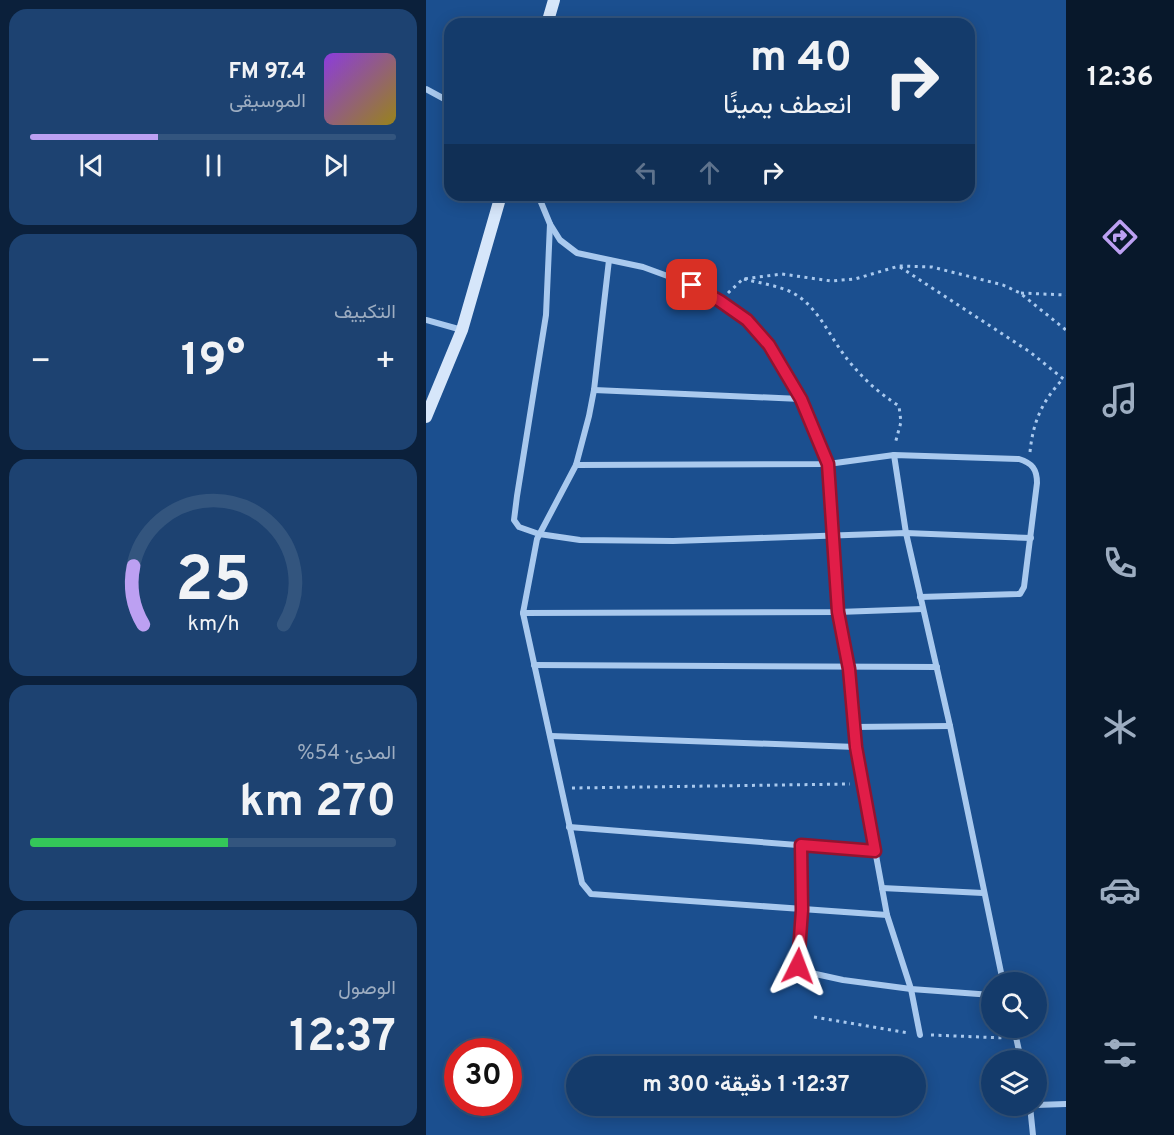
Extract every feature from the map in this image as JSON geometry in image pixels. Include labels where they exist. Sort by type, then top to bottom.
[{"type":"main road","points":[[549,18],[554,0]]},
{"type":"main road","points":[[426,417],[432,391],[462,330],[499,201]]},
{"type":"street","points":[[426,88],[444,98]]},
{"type":"street","points":[[540,201],[560,240],[577,253],[663,274],[720,301],[747,320],[780,360],[801,399],[828,464],[838,612],[849,669],[856,747],[887,915],[911,989],[920,1035]]},
{"type":"street","points":[[550,224],[544,334],[514,520],[519,527],[540,534],[590,541],[832,537],[906,533],[1030,538]]},
{"type":"street","points":[[609,260],[594,390],[576,465],[540,534],[533,554],[524,613],[579,877],[585,890],[591,894],[887,915]]},
{"type":"street","points":[[426,320],[462,330]]},
{"type":"street","points":[[594,390],[801,399]]},
{"type":"street","points":[[576,465],[828,464],[894,455],[1019,459],[1029,462],[1037,476],[1030,538],[1020,594],[920,597]]},
{"type":"street","points":[[894,455],[906,533],[950,726],[1001,972]]},
{"type":"street","points":[[524,613],[838,612],[922,609]]},
{"type":"street","points":[[534,666],[849,669],[937,667]]},
{"type":"street","points":[[853,727],[950,726]]},
{"type":"street","points":[[551,736],[856,747]]},
{"type":"street","points":[[568,827],[875,851]]},
{"type":"street","points":[[801,845],[802,910],[796,960],[802,971],[843,980],[911,989],[981,994]]},
{"type":"street","points":[[882,888],[983,893]]},
{"type":"street","points":[[1016,1038],[1019,1050]]},
{"type":"street","points":[[1047,1105],[1066,1104]]},
{"type":"street","points":[[1031,1116],[1033,1135]]},
{"type":"path","points":[[720,301],[743,279],[783,274],[831,281],[855,279],[898,266],[932,267],[1003,285],[1020,293],[1066,330]]},
{"type":"path","points":[[898,266],[1030,352],[1064,380],[1047,396],[1040,410],[1032,429],[1029,462]]},
{"type":"path","points":[[743,279],[789,291],[806,303],[821,320],[847,359],[877,391],[899,406],[901,422],[894,455]]},
{"type":"path","points":[[1020,293],[1066,295]]},
{"type":"path","points":[[561,789],[862,784]]},
{"type":"path","points":[[814,1017],[920,1035],[981,1037]]},
{"type":"route","points":[[692,285],[747,320],[769,345],[780,360],[801,399],[828,464],[838,612],[849,669],[856,747],[875,851],[801,845],[802,910],[796,960],[798,966]]}]
